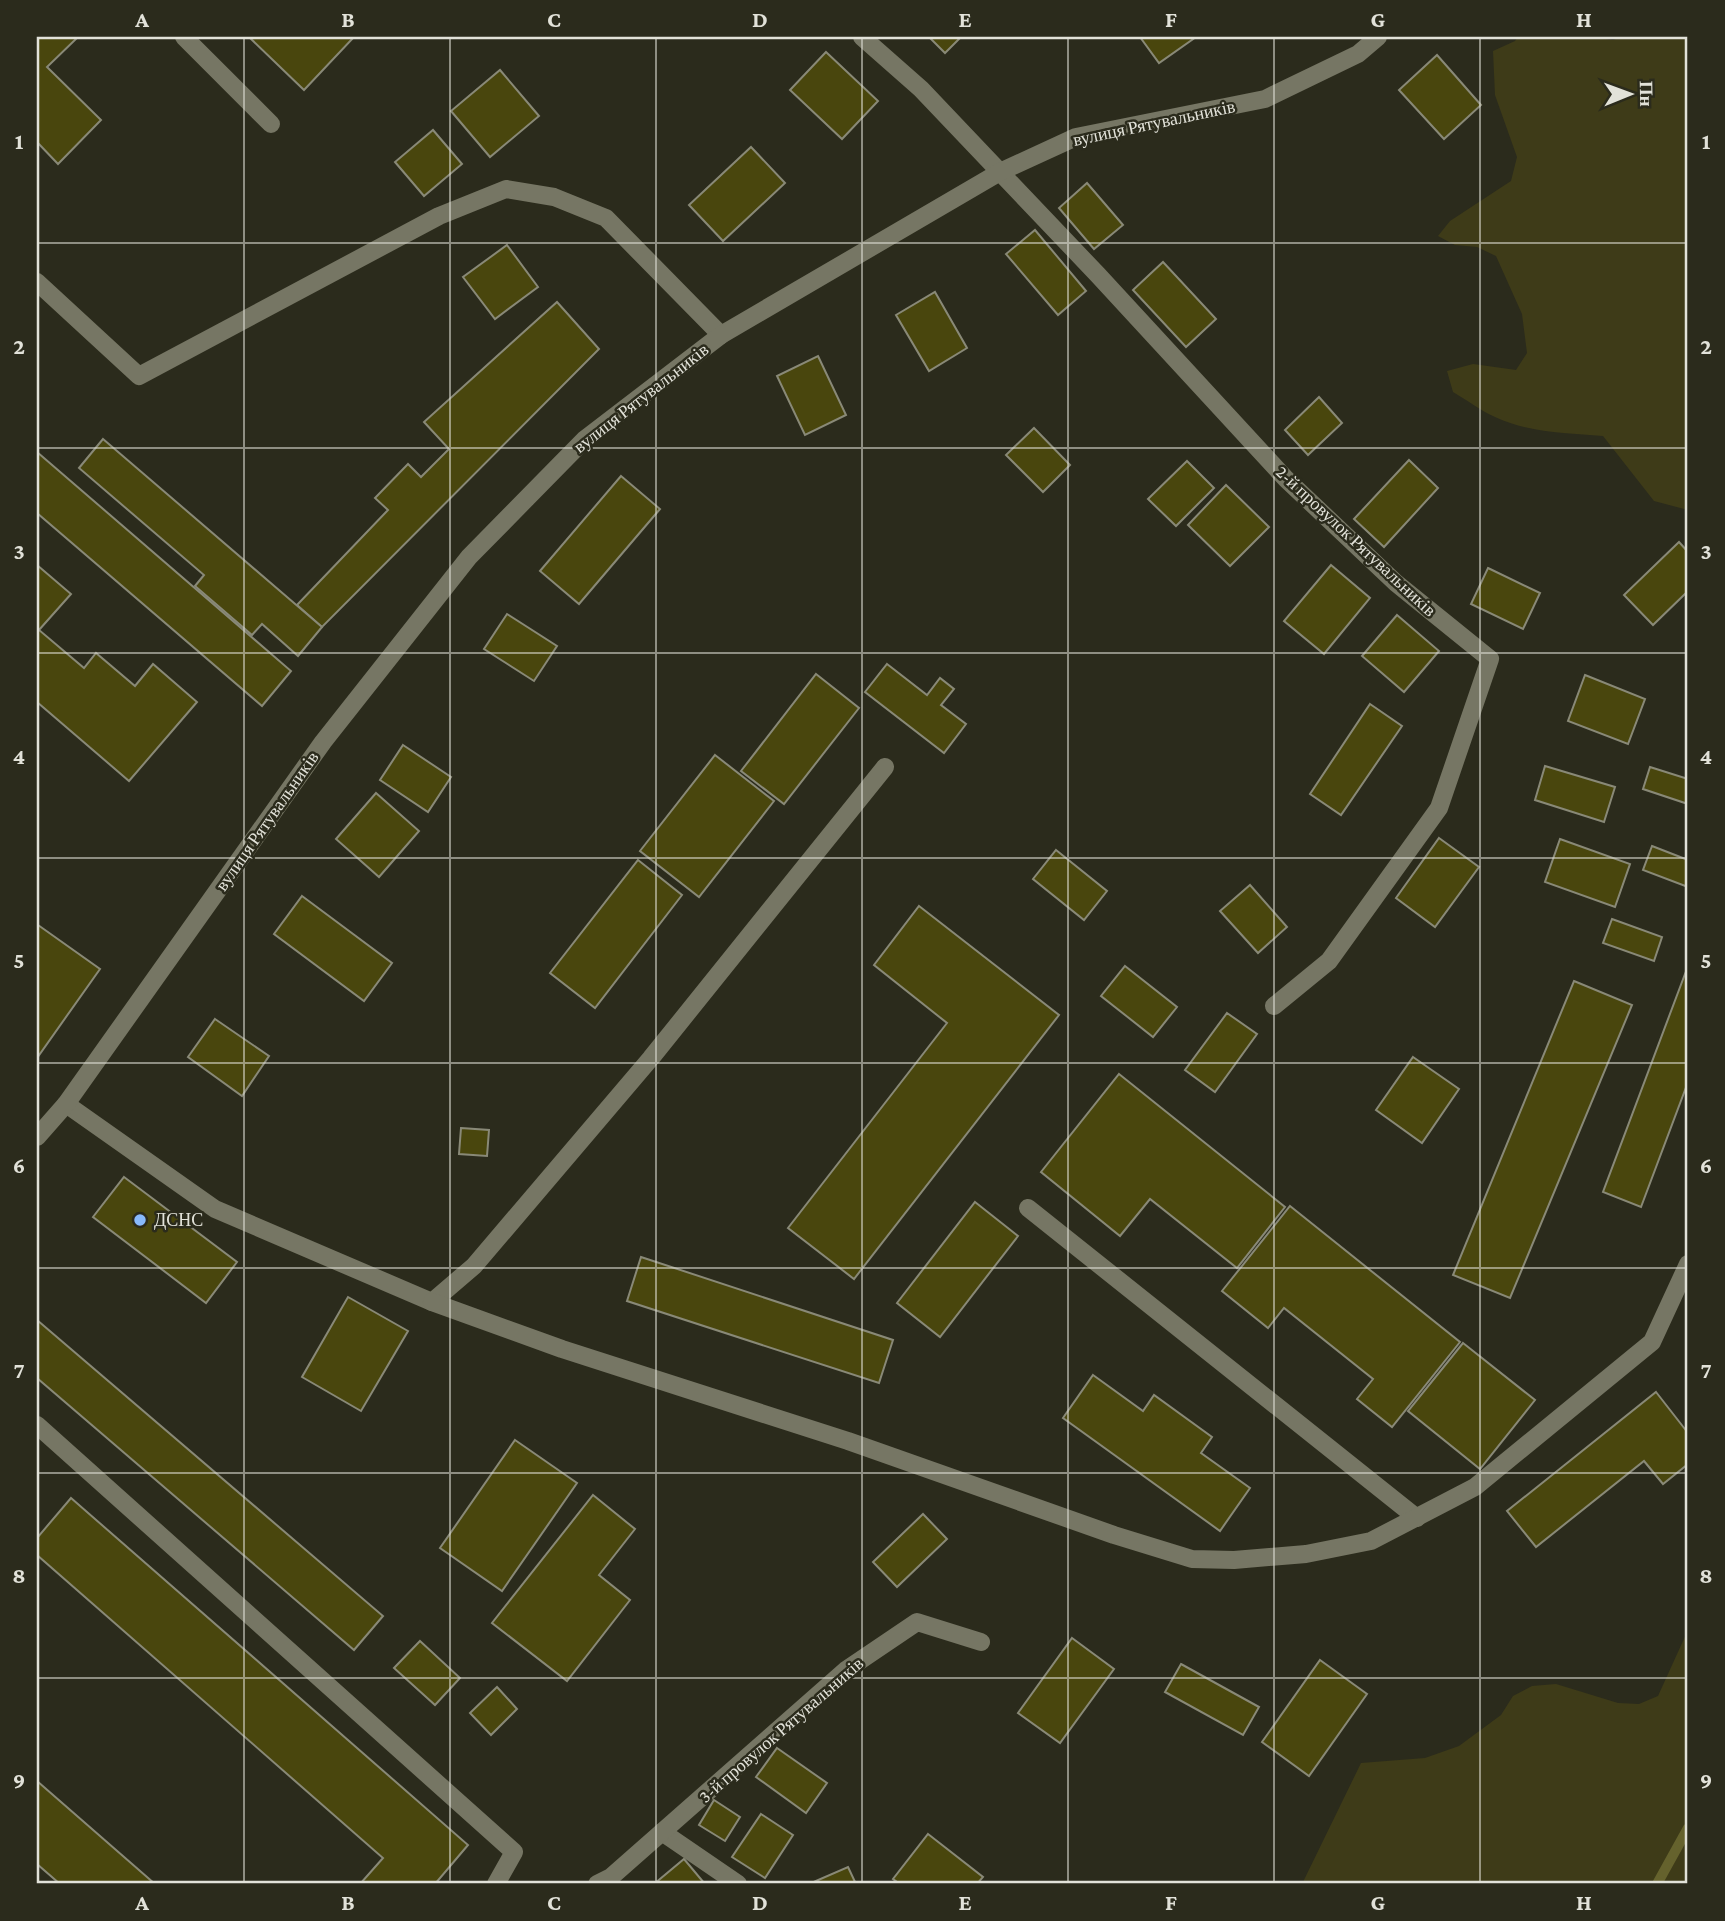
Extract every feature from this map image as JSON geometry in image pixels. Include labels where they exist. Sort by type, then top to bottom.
[{"type":"street","points":[[184,37],[271,124]]},
{"type":"street","points":[[862,37],[921,89],[1000,172]]},
{"type":"street","name":"вулиця Рятувальників","points":[[37,1137],[66,1104],[323,742],[469,557],[584,440],[721,335],[1000,172],[1076,137],[1265,99],[1358,54],[1378,37]]},
{"type":"street","name":"2-й провулок Рятувальників","points":[[1000,172],[1286,479],[1396,583],[1490,659],[1439,808],[1329,961],[1274,1006]]},
{"type":"street","points":[[37,282],[139,376],[439,216],[506,189],[554,197],[606,218],[721,335]]},
{"type":"street","points":[[432,1302],[474,1266],[651,1058],[886,767]]},
{"type":"street","points":[[66,1104],[215,1209],[432,1302],[562,1349],[848,1441],[1114,1535],[1192,1559],[1234,1560],[1306,1554],[1371,1541],[1475,1487],[1652,1342],[1688,1264]]},
{"type":"street","points":[[1028,1208],[1417,1518]]},
{"type":"street","points":[[37,1425],[514,1852],[496,1884]]},
{"type":"street","name":"3-й провулок Рятувальників","points":[[597,1884],[611,1877],[846,1670],[917,1622],[981,1642]]},
{"type":"street","points":[[662,1832],[737,1884]]},
{"type":"shaded area","points":[[1518,37],[1590,37],[1613,40],[1621,37],[1688,37],[1688,510],[1654,501],[1603,436],[1521,426],[1490,415],[1453,392],[1447,371],[1473,364],[1516,370],[1527,353],[1522,314],[1496,256],[1477,247],[1455,245],[1438,236],[1450,221],[1511,181],[1517,157],[1495,95],[1493,51]]},
{"type":"shaded area","points":[[1688,1630],[1688,1884],[1299,1884],[1303,1882],[1361,1763],[1425,1758],[1459,1746],[1501,1715],[1513,1696],[1532,1686],[1556,1684],[1618,1703],[1639,1704],[1658,1696]]},
{"type":"building","points":[[37,37],[78,37],[47,67],[101,120],[58,164],[37,142]]},
{"type":"building","points":[[249,37],[354,37],[304,90]]},
{"type":"building","points":[[929,37],[961,37],[945,53]]},
{"type":"building","points":[[1140,37],[1196,37],[1159,63]]},
{"type":"building","points":[[826,52],[878,101],[842,139],[790,90]]},
{"type":"building","points":[[1437,55],[1481,105],[1444,139],[1399,90]]},
{"type":"building","points":[[500,70],[539,116],[490,157],[451,111]]},
{"type":"building","points":[[433,130],[462,164],[424,196],[395,162]]},
{"type":"building","points":[[751,147],[785,183],[723,241],[689,205]]},
{"type":"building","points":[[1087,183],[1123,225],[1094,249],[1059,208]]},
{"type":"building","points":[[1035,230],[1086,291],[1058,315],[1006,254]]},
{"type":"building","points":[[507,245],[538,287],[495,319],[463,277]]},
{"type":"building","points":[[1163,262],[1216,319],[1186,347],[1133,290]]},
{"type":"building","points":[[935,292],[967,348],[929,371],[896,315]]},
{"type":"building","points":[[557,302],[599,349],[322,627],[297,605],[388,510],[375,498],[408,464],[421,477],[449,449],[424,422]]},
{"type":"building","points":[[818,356],[846,415],[805,435],[777,376]]},
{"type":"building","points":[[1319,397],[1342,423],[1308,455],[1285,430]]},
{"type":"building","points":[[1034,428],[1070,465],[1043,492],[1006,455]]},
{"type":"building","points":[[103,439],[322,627],[298,656],[262,624],[252,635],[195,586],[204,575],[79,468]]},
{"type":"building","points":[[37,452],[291,671],[262,706],[37,513]]},
{"type":"building","points":[[1409,460],[1438,488],[1384,547],[1354,519]]},
{"type":"building","points":[[1187,461],[1214,488],[1176,526],[1148,499]]},
{"type":"building","points":[[621,476],[660,509],[579,604],[540,571]]},
{"type":"building","points":[[1226,485],[1269,527],[1230,566],[1188,525]]},
{"type":"building","points":[[1679,542],[1688,552],[1688,591],[1653,625],[1624,595]]},
{"type":"building","points":[[37,565],[71,594],[39,630],[84,668],[96,653],[135,686],[153,664],[197,702],[129,781],[37,702]]},
{"type":"building","points":[[1331,565],[1370,598],[1324,654],[1284,621]]},
{"type":"building","points":[[1488,568],[1540,593],[1523,629],[1471,604]]},
{"type":"building","points":[[507,614],[557,646],[534,681],[484,649]]},
{"type":"building","points":[[1397,615],[1439,651],[1404,692],[1362,656]]},
{"type":"building","points":[[887,664],[927,695],[940,678],[954,689],[941,705],[966,724],[944,753],[865,692]]},
{"type":"building","points":[[816,674],[859,708],[784,804],[741,771]]},
{"type":"building","points":[[1585,675],[1645,699],[1628,744],[1568,721]]},
{"type":"building","points":[[1370,704],[1402,726],[1341,815],[1310,794]]},
{"type":"building","points":[[403,745],[451,777],[428,812],[380,780]]},
{"type":"building","points":[[715,755],[774,801],[699,897],[640,851]]},
{"type":"building","points":[[1545,766],[1615,787],[1604,822],[1535,800]]},
{"type":"building","points":[[1650,767],[1688,779],[1688,804],[1643,789]]},
{"type":"building","points":[[376,793],[419,831],[379,877],[336,839]]},
{"type":"building","points":[[1439,838],[1479,867],[1435,927],[1396,898]]},
{"type":"building","points":[[1560,839],[1630,864],[1615,907],[1545,882]]},
{"type":"building","points":[[1652,846],[1688,860],[1688,887],[1643,870]]},
{"type":"building","points":[[1056,850],[1107,891],[1084,920],[1033,879]]},
{"type":"building","points":[[638,860],[682,895],[595,1008],[550,973]]},
{"type":"building","points":[[1250,885],[1287,927],[1258,953],[1220,911]]},
{"type":"building","points":[[302,896],[392,963],[364,1001],[274,934]]},
{"type":"building","points":[[919,906],[1059,1015],[854,1279],[788,1228],[947,1023],[874,965]]},
{"type":"building","points":[[1612,919],[1662,937],[1654,961],[1603,943]]},
{"type":"building","points":[[38,925],[100,969],[37,1058],[37,928]]},
{"type":"building","points":[[1125,966],[1177,1007],[1153,1037],[1101,996]]},
{"type":"building","points":[[1688,966],[1688,1082],[1641,1207],[1603,1192]]},
{"type":"building","points":[[1574,981],[1632,1005],[1510,1298],[1453,1275]]},
{"type":"building","points":[[1227,1013],[1257,1034],[1215,1092],[1185,1070]]},
{"type":"building","points":[[215,1019],[269,1056],[242,1096],[188,1057]]},
{"type":"building","points":[[1413,1057],[1459,1089],[1422,1143],[1376,1110]]},
{"type":"building","points":[[1119,1074],[1285,1207],[1237,1268],[1150,1199],[1120,1236],[1041,1172]]},
{"type":"building","points":[[461,1128],[489,1130],[487,1156],[459,1154]]},
{"type":"building","points":[[124,1177],[237,1262],[206,1303],[93,1217]]},
{"type":"building","points":[[975,1202],[1018,1236],[940,1337],[897,1303]]},
{"type":"building","points":[[1290,1206],[1460,1342],[1392,1427],[1357,1399],[1373,1379],[1284,1308],[1268,1328],[1222,1291]]},
{"type":"building","points":[[641,1257],[893,1340],[879,1383],[627,1301]]},
{"type":"building","points":[[348,1297],[408,1331],[361,1411],[302,1377]]},
{"type":"building","points":[[37,1320],[383,1616],[354,1650],[37,1378]]},
{"type":"building","points":[[1463,1343],[1535,1400],[1480,1469],[1408,1411]]},
{"type":"building","points":[[1093,1375],[1143,1411],[1154,1395],[1212,1437],[1201,1453],[1250,1488],[1220,1531],[1063,1418]]},
{"type":"building","points":[[1656,1392],[1688,1433],[1688,1464],[1663,1484],[1644,1461],[1536,1547],[1507,1511]]},
{"type":"building","points":[[515,1440],[577,1483],[502,1591],[440,1548]]},
{"type":"building","points":[[593,1495],[635,1529],[599,1575],[630,1600],[567,1681],[492,1623]]},
{"type":"building","points":[[71,1498],[468,1845],[435,1884],[360,1884],[383,1858],[37,1555],[37,1538]]},
{"type":"building","points":[[923,1514],[947,1539],[897,1587],[873,1562]]},
{"type":"building","points":[[1072,1638],[1114,1669],[1060,1743],[1018,1713]]},
{"type":"building","points":[[420,1641],[460,1678],[435,1705],[394,1668]]},
{"type":"building","points":[[1320,1660],[1367,1694],[1309,1776],[1262,1742]]},
{"type":"building","points":[[1181,1664],[1259,1707],[1243,1735],[1165,1692]]},
{"type":"building","points":[[497,1687],[517,1709],[491,1735],[470,1713]]},
{"type":"building","points":[[777,1748],[827,1783],[806,1813],[756,1777]]},
{"type":"building","points":[[37,1781],[155,1884],[60,1884],[37,1864]]},
{"type":"building","points":[[714,1800],[740,1817],[725,1841],[699,1825]]},
{"type":"building","points":[[761,1814],[793,1835],[765,1878],[732,1857]]},
{"type":"building","points":[[928,1834],[983,1877],[977,1884],[900,1884],[893,1879]]},
{"type":"building","points":[[684,1859],[705,1884],[654,1884]]},
{"type":"building","points":[[848,1867],[856,1884],[809,1884]]},
{"type":"waterway","points":[[1657,1884],[1688,1828]]},
{"type":"place","name":"ДСНС","points":[[140,1220]]}]
